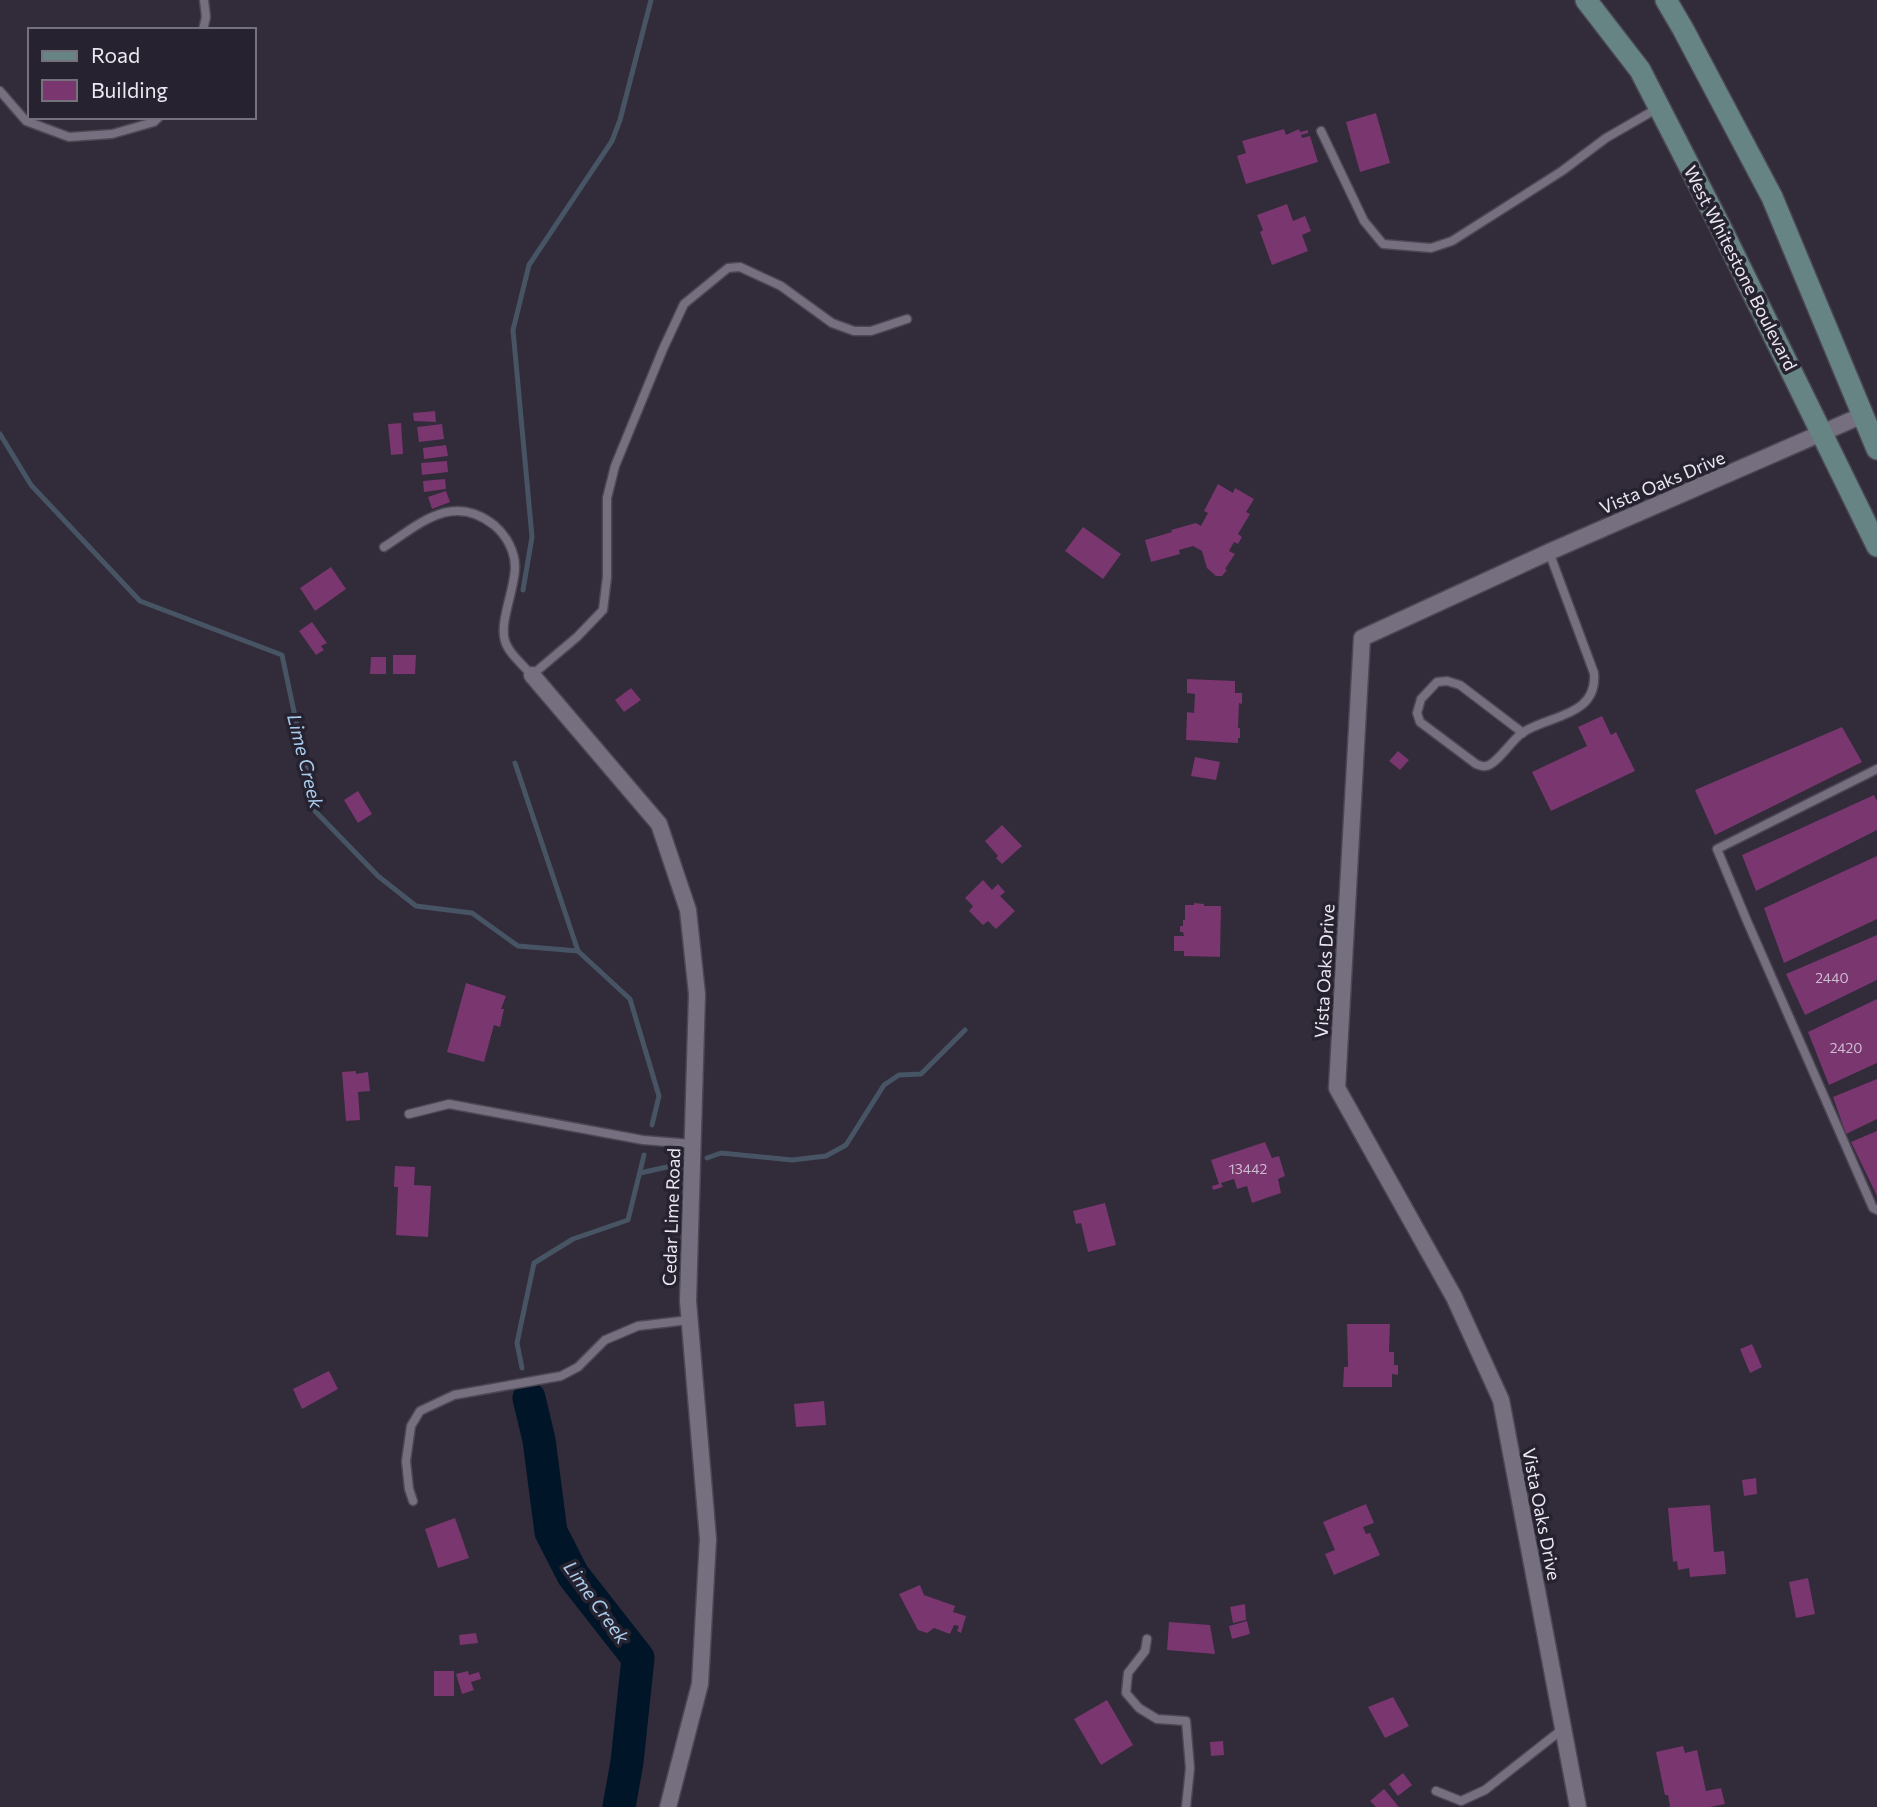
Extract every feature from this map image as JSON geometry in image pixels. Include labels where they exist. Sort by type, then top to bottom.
[{"type":"main road","name":"West Whitestone Boulevard","points":[[1586,0],[1640,70],[1660,107],[1877,546]]},
{"type":"main road","points":[[1666,0],[1772,197],[1877,449]]},
{"type":"street","name":"Vista Oaks Drive","points":[[1578,1807],[1501,1400],[1454,1297],[1337,1088],[1363,638],[1549,552],[1863,415]]},
{"type":"street","name":"Cedar Lime Road","points":[[532,675],[659,824],[688,910],[697,994],[688,1301],[708,1539],[700,1684],[668,1807]]},
{"type":"lane","points":[[203,28],[206,17],[204,0]]},
{"type":"lane","points":[[0,91],[26,121],[69,137],[112,134],[157,119]]},
{"type":"lane","points":[[1321,131],[1364,221],[1382,244],[1431,248],[1452,241],[1562,171],[1606,138],[1660,107]]},
{"type":"lane","points":[[384,547],[432,516],[446,511],[459,510],[474,514],[487,520],[503,533],[512,550],[515,565],[505,617],[505,642],[532,675],[577,637],[603,610],[607,577],[607,498],[663,349],[684,304],[728,268],[740,267],[781,286],[832,323],[854,331],[871,331],[907,319]]},
{"type":"lane","points":[[1523,733],[1460,685],[1447,681],[1437,682],[1421,698],[1417,713],[1420,722],[1476,764],[1485,767],[1492,764],[1507,746],[1523,733],[1578,709],[1591,696],[1595,683],[1594,673],[1549,552]]},
{"type":"lane","points":[[1877,769],[1717,849],[1873,1208],[1877,1210]]},
{"type":"lane","points":[[409,1114],[449,1104],[643,1140],[692,1144]]},
{"type":"lane","points":[[413,1501],[408,1489],[406,1461],[411,1426],[421,1411],[454,1395],[561,1377],[578,1367],[605,1340],[627,1330],[638,1326],[690,1320]]},
{"type":"lane","points":[[1147,1639],[1145,1651],[1128,1673],[1126,1693],[1139,1708],[1157,1719],[1186,1721],[1190,1768],[1186,1807]]},
{"type":"lane","points":[[1436,1791],[1461,1801],[1485,1790],[1564,1728]]},
{"type":"building","points":[[1376,113],[1390,163],[1360,172],[1346,122]]},
{"type":"building","points":[[1284,129],[1286,135],[1299,129],[1300,132],[1308,130],[1308,133],[1301,135],[1302,138],[1310,136],[1318,162],[1246,184],[1237,156],[1246,153],[1242,141]]},
{"type":"building","points":[[1287,204],[1293,221],[1305,216],[1311,231],[1302,235],[1308,251],[1272,265],[1257,215]]},
{"type":"building","points":[[435,411],[436,422],[414,421],[413,413]]},
{"type":"building","points":[[401,423],[403,454],[391,455],[388,424]]},
{"type":"building","points":[[442,424],[444,439],[419,442],[417,427]]},
{"type":"building","points":[[446,445],[448,456],[424,459],[423,448]]},
{"type":"building","points":[[447,461],[448,472],[422,475],[421,463]]},
{"type":"building","points":[[445,479],[446,489],[424,492],[423,481]]},
{"type":"building","points":[[1218,484],[1233,493],[1235,488],[1254,499],[1246,512],[1250,514],[1238,534],[1242,537],[1238,544],[1234,542],[1229,551],[1235,554],[1222,576],[1216,576],[1207,568],[1202,551],[1193,546],[1179,550],[1180,554],[1151,562],[1145,540],[1196,523],[1201,526],[1208,513],[1204,511]]},
{"type":"building","points":[[446,491],[450,502],[432,509],[428,497]]},
{"type":"building","points":[[1083,527],[1121,554],[1103,579],[1065,551]]},
{"type":"building","points":[[331,567],[346,589],[315,611],[300,588]]},
{"type":"building","points":[[312,622],[327,643],[321,646],[324,650],[316,655],[299,631]]},
{"type":"building","points":[[393,655],[416,655],[415,674],[393,674]]},
{"type":"building","points":[[371,657],[386,657],[386,674],[370,674]]},
{"type":"building","points":[[1187,679],[1235,681],[1235,693],[1242,693],[1242,704],[1239,703],[1238,743],[1186,740],[1187,712],[1194,713],[1195,694],[1187,693]]},
{"type":"building","points":[[631,688],[641,700],[624,712],[615,700]]},
{"type":"building","points":[[1602,716],[1611,735],[1616,732],[1635,771],[1551,811],[1532,772],[1587,746],[1578,727]]},
{"type":"building","points":[[1842,727],[1862,762],[1715,835],[1695,790]]},
{"type":"building","points":[[1398,751],[1409,760],[1400,770],[1389,761]]},
{"type":"building","points":[[1195,757],[1220,762],[1216,780],[1191,776]]},
{"type":"building","points":[[358,791],[372,814],[358,823],[344,800]]},
{"type":"building","points":[[1874,795],[1877,801],[1877,830],[1756,891],[1742,855]]},
{"type":"building","points":[[1002,825],[1022,846],[1002,864],[985,841]]},
{"type":"building","points":[[1877,856],[1877,919],[1784,963],[1764,908]]},
{"type":"building","points":[[983,880],[992,890],[998,884],[1005,892],[1000,896],[1015,911],[996,929],[988,921],[983,925],[969,911],[973,906],[965,898]]},
{"type":"building","points":[[1194,903],[1221,906],[1220,957],[1184,956],[1184,951],[1174,951],[1174,936],[1184,936],[1183,932],[1180,932],[1180,926],[1183,926],[1185,920],[1185,905]]},
{"type":"building","points":[[1877,935],[1877,980],[1805,1015],[1786,974]]},
{"type":"building","points":[[466,983],[506,996],[501,1009],[504,1009],[500,1027],[494,1025],[484,1062],[447,1052]]},
{"type":"building","points":[[1877,999],[1877,1063],[1829,1085],[1808,1032]]},
{"type":"building","points":[[356,1071],[356,1074],[368,1072],[370,1091],[358,1092],[360,1120],[346,1121],[342,1072]]},
{"type":"building","points":[[1877,1079],[1877,1119],[1846,1134],[1833,1097]]},
{"type":"building","points":[[1877,1131],[1877,1196],[1851,1142]]},
{"type":"building","points":[[1265,1142],[1272,1158],[1279,1156],[1285,1176],[1278,1179],[1281,1193],[1252,1203],[1247,1186],[1237,1189],[1234,1179],[1221,1183],[1223,1187],[1213,1190],[1212,1186],[1219,1184],[1211,1160]]},
{"type":"building","points":[[395,1166],[415,1167],[414,1185],[431,1186],[428,1237],[396,1235],[398,1187],[394,1187]]},
{"type":"building","points":[[1105,1203],[1116,1245],[1088,1252],[1081,1223],[1076,1224],[1073,1211]]},
{"type":"building","points":[[1347,1324],[1390,1324],[1389,1352],[1394,1352],[1394,1365],[1398,1365],[1398,1375],[1392,1374],[1392,1387],[1343,1387],[1344,1367],[1348,1367]]},
{"type":"building","points":[[1752,1344],[1762,1367],[1750,1373],[1740,1349]]},
{"type":"building","points":[[329,1371],[338,1389],[302,1409],[293,1389]]},
{"type":"building","points":[[824,1401],[826,1425],[796,1427],[794,1404]]},
{"type":"building","points":[[1756,1478],[1757,1494],[1744,1496],[1742,1480]]},
{"type":"building","points":[[1366,1504],[1374,1523],[1363,1527],[1366,1534],[1370,1533],[1380,1555],[1334,1575],[1325,1554],[1335,1550],[1323,1522]]},
{"type":"building","points":[[1710,1505],[1714,1552],[1724,1551],[1726,1574],[1690,1577],[1689,1568],[1678,1570],[1677,1561],[1673,1562],[1668,1508]]},
{"type":"building","points":[[455,1518],[469,1558],[438,1568],[425,1529]]},
{"type":"building","points":[[1808,1578],[1815,1614],[1796,1618],[1789,1582]]},
{"type":"building","points":[[920,1585],[924,1595],[955,1606],[953,1612],[966,1616],[961,1633],[957,1631],[959,1626],[954,1625],[950,1634],[934,1628],[927,1633],[918,1630],[899,1594]]},
{"type":"building","points":[[1245,1604],[1246,1620],[1233,1623],[1230,1607]]},
{"type":"building","points":[[1247,1621],[1250,1634],[1232,1639],[1229,1626]]},
{"type":"building","points":[[1169,1622],[1210,1625],[1215,1654],[1167,1650]]},
{"type":"building","points":[[476,1633],[478,1643],[460,1645],[459,1635]]},
{"type":"building","points":[[434,1671],[454,1671],[454,1696],[434,1696]]},
{"type":"building","points":[[468,1671],[469,1675],[479,1672],[481,1679],[471,1682],[474,1690],[462,1694],[456,1674]]},
{"type":"building","points":[[1393,1697],[1409,1726],[1385,1738],[1368,1707]]},
{"type":"building","points":[[1107,1700],[1133,1745],[1101,1765],[1074,1719]]},
{"type":"building","points":[[1223,1741],[1224,1755],[1211,1756],[1210,1742]]},
{"type":"building","points":[[1683,1746],[1685,1753],[1697,1750],[1706,1791],[1721,1788],[1725,1804],[1710,1807],[1670,1807],[1656,1752]]},
{"type":"building","points":[[1403,1773],[1412,1785],[1398,1796],[1389,1784]]},
{"type":"building","points":[[1384,1789],[1399,1807],[1376,1807],[1370,1801]]},
{"type":"waterway","points":[[523,590],[532,537],[513,330],[529,265],[612,141],[620,120],[651,0]]},
{"type":"waterway","name":"Lime Creek","points":[[0,434],[31,485],[140,601],[282,655],[315,811],[378,876],[416,906],[472,913],[518,946],[578,951],[630,999],[659,1096],[652,1125]]},
{"type":"waterway","points":[[515,763],[578,951]]},
{"type":"waterway","points":[[707,1158],[721,1153],[792,1160],[826,1156],[846,1145],[884,1085],[899,1075],[921,1074],[965,1030]]},
{"type":"waterway","name":"Lime Creek","points":[[522,1368],[517,1343],[534,1263],[573,1239],[628,1220],[644,1155]]},
{"type":"waterway","points":[[640,1173],[676,1165]]},
{"type":"waterway","name":"Lime Creek","points":[[529,1398],[539,1440],[551,1532],[573,1575],[638,1658],[627,1762],[619,1807]]}]
